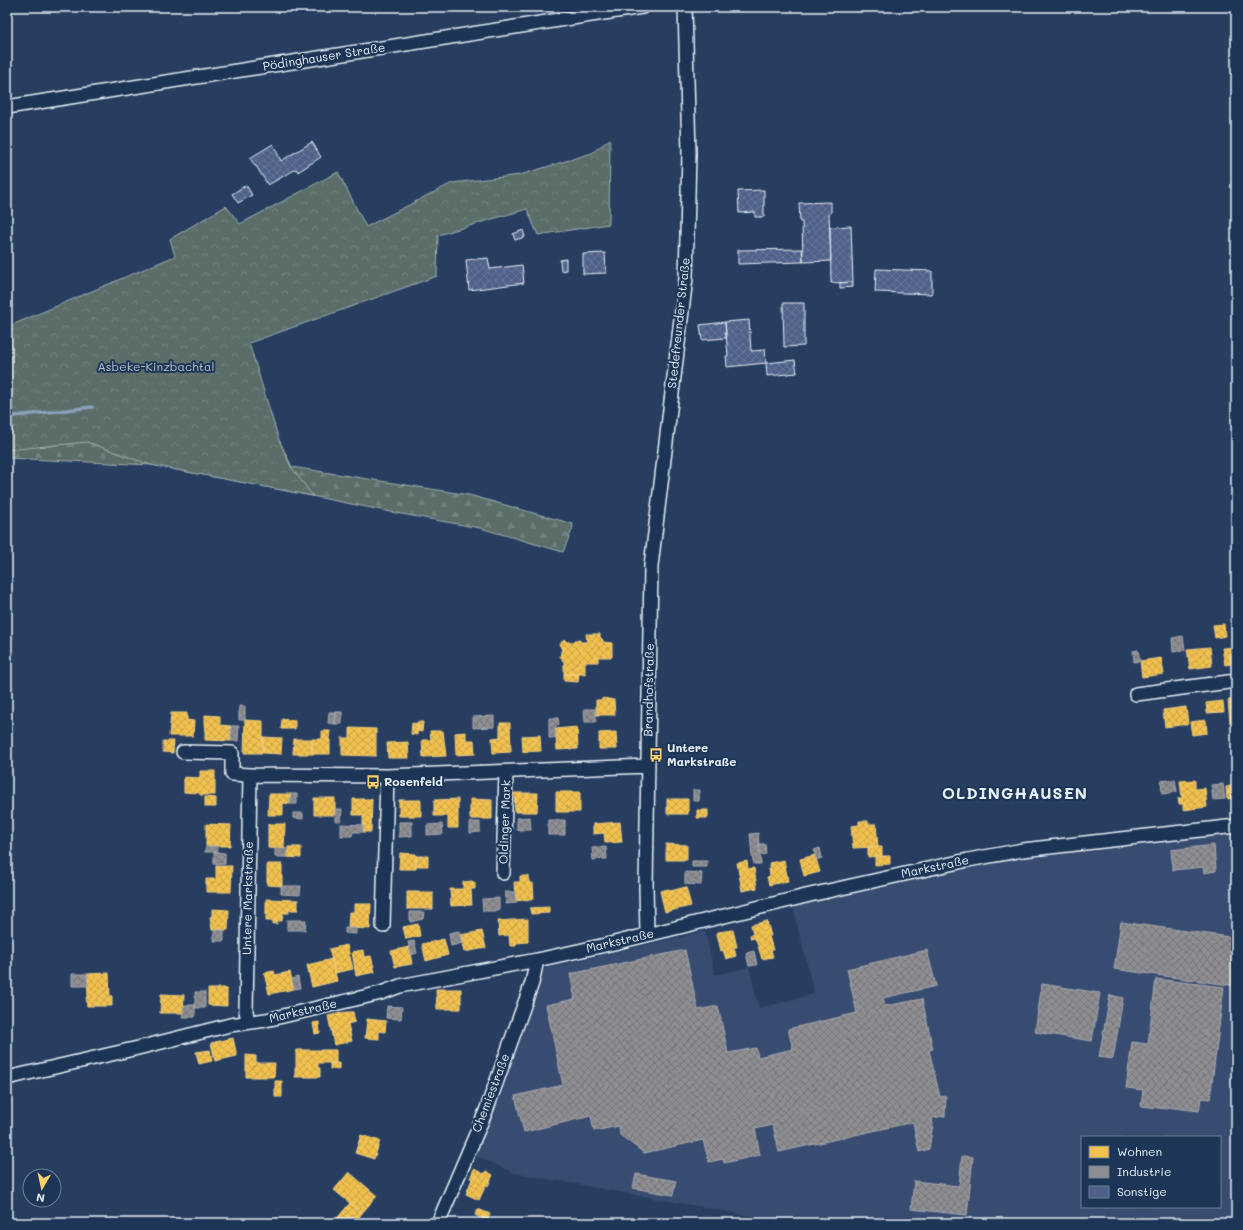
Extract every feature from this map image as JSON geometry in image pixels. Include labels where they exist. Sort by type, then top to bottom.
[{"type":"street","name":"Pödinghauser Straße","points":[[7,107],[642,7]]},
{"type":"street","name":"Stedefreunder Straße","points":[[651,566],[686,278],[689,153],[685,7]]},
{"type":"street","name":"Brandhofstraße","points":[[647,935],[646,887],[651,566]]},
{"type":"street","points":[[1136,694],[1236,681]]},
{"type":"street","points":[[182,752],[232,753],[232,774],[387,776],[648,766]]},
{"type":"street","name":"Oldinger Mark","points":[[503,873],[506,772]]},
{"type":"street","name":"Untere Markstraße","points":[[248,1022],[246,1011],[250,774]]},
{"type":"street","points":[[383,926],[387,776]]},
{"type":"street","name":"Markstraße","points":[[7,1078],[248,1022],[266,1020],[381,993],[400,986],[537,960],[810,895],[994,855],[1022,850],[1236,826]]},
{"type":"street","name":"Chemiestraße","points":[[438,1223],[486,1111],[532,983],[537,960]]},
{"type":"shaded area","points":[[1236,834],[1236,1223],[777,1223],[735,1213],[514,1173],[472,1154],[536,975],[546,968],[705,931],[715,975],[749,967],[759,1008],[814,994],[793,907],[961,868],[1099,847]]},
{"type":"green space","name":"Asbeke-Kinzbachtal","points":[[610,139],[609,224],[538,235],[527,209],[438,235],[437,276],[249,343],[279,440],[291,467],[313,496],[151,465],[87,442],[7,450],[7,327],[175,256],[170,239],[226,206],[240,224],[338,172],[366,227],[452,183],[520,175],[592,153]]},
{"type":"green space","points":[[7,390],[279,440],[292,467],[469,495],[573,524],[572,530],[563,552],[480,528],[151,465],[7,458]]},
{"type":"building: Wohnen","points":[[1224,624],[1225,636],[1215,638],[1213,625]]},
{"type":"building: Wohnen","points":[[586,634],[600,634],[603,642],[612,643],[612,657],[598,657],[598,662],[585,662],[585,674],[564,674],[564,662],[562,657],[560,657],[562,647],[559,645],[564,639],[567,642],[575,642],[575,640],[580,640],[580,642],[587,642]]},
{"type":"building: Wohnen","points":[[1210,647],[1212,666],[1190,669],[1187,649]]},
{"type":"building: Wohnen","points":[[1236,647],[1236,663],[1225,665],[1222,648]]},
{"type":"building: Wohnen","points":[[1161,658],[1164,674],[1142,677],[1140,661]]},
{"type":"building: Wohnen","points":[[564,674],[579,674],[578,682],[564,681]]},
{"type":"building: Wohnen","points":[[603,698],[614,700],[615,715],[596,715],[596,700],[601,700]]},
{"type":"building: Wohnen","points":[[1236,699],[1236,723],[1230,723],[1228,700]]},
{"type":"building: Wohnen","points":[[1223,701],[1224,712],[1207,713],[1206,703]]},
{"type":"building: Wohnen","points":[[1186,707],[1188,724],[1165,727],[1163,710]]},
{"type":"building: Wohnen","points":[[171,713],[187,713],[187,720],[194,721],[193,736],[169,736]]},
{"type":"building: Wohnen","points":[[205,715],[220,716],[220,725],[231,726],[231,741],[205,740]]},
{"type":"building: Wohnen","points":[[282,719],[295,720],[295,729],[281,729]]},
{"type":"building: Wohnen","points":[[245,720],[263,721],[263,753],[244,753]]},
{"type":"building: Wohnen","points":[[1206,720],[1207,733],[1192,735],[1190,722]]},
{"type":"building: Wohnen","points":[[417,722],[423,722],[422,732],[417,731]]},
{"type":"building: Wohnen","points":[[412,723],[418,724],[417,735],[411,734]]},
{"type":"building: Wohnen","points":[[500,723],[510,723],[511,752],[493,753],[492,738],[500,737]]},
{"type":"building: Wohnen","points":[[577,727],[578,749],[557,750],[555,729]]},
{"type":"building: Wohnen","points":[[350,728],[376,729],[376,756],[342,755],[342,738],[350,738]]},
{"type":"building: Wohnen","points":[[322,731],[330,731],[330,754],[312,754],[312,739],[322,739]]},
{"type":"building: Wohnen","points":[[430,731],[443,731],[446,756],[423,757],[422,740],[431,740]]},
{"type":"building: Wohnen","points":[[466,732],[466,740],[474,740],[475,754],[456,755],[455,733]]},
{"type":"building: Wohnen","points":[[616,732],[617,749],[599,749],[599,733]]},
{"type":"building: Wohnen","points":[[540,735],[541,751],[523,752],[522,736]]},
{"type":"building: Wohnen","points":[[263,737],[282,738],[281,754],[263,753]]},
{"type":"building: Wohnen","points":[[294,739],[312,739],[312,754],[293,754]]},
{"type":"building: Wohnen","points":[[163,741],[174,741],[173,753],[163,752]]},
{"type":"building: Wohnen","points":[[408,742],[409,758],[388,758],[387,743]]},
{"type":"building: Wohnen","points":[[200,771],[215,771],[215,795],[200,795],[200,793],[184,792],[184,777],[200,778]]},
{"type":"building: Wohnen","points":[[1195,780],[1195,789],[1205,788],[1207,807],[1183,810],[1183,804],[1179,804],[1178,798],[1182,798],[1180,781]]},
{"type":"building: Wohnen","points":[[1236,785],[1235,805],[1234,798],[1227,799],[1226,787]]},
{"type":"building: Wohnen","points":[[556,792],[580,792],[580,812],[556,812]]},
{"type":"building: Wohnen","points":[[514,793],[538,793],[537,812],[515,812]]},
{"type":"building: Wohnen","points":[[269,794],[291,794],[291,804],[283,803],[283,815],[268,815]]},
{"type":"building: Wohnen","points":[[205,797],[216,798],[216,807],[205,807]]},
{"type":"building: Wohnen","points":[[314,798],[335,798],[335,815],[314,815]]},
{"type":"building: Wohnen","points":[[353,799],[372,799],[371,832],[363,832],[363,815],[353,815]]},
{"type":"building: Wohnen","points":[[458,799],[458,828],[448,828],[448,816],[434,816],[434,800]]},
{"type":"building: Wohnen","points":[[470,799],[492,800],[492,819],[470,819]]},
{"type":"building: Wohnen","points":[[667,799],[688,799],[688,814],[667,814]]},
{"type":"building: Wohnen","points":[[399,800],[421,800],[421,816],[399,816]]},
{"type":"building: Wohnen","points":[[697,810],[708,810],[708,818],[697,818]]},
{"type":"building: Wohnen","points":[[859,821],[868,821],[868,824],[876,824],[878,847],[853,848],[851,826],[859,825]]},
{"type":"building: Wohnen","points":[[620,822],[622,842],[605,843],[604,833],[593,834],[593,824]]},
{"type":"building: Wohnen","points":[[206,824],[231,825],[230,846],[206,846]]},
{"type":"building: Wohnen","points":[[268,824],[285,824],[284,849],[268,848]]},
{"type":"building: Wohnen","points":[[666,844],[687,845],[687,860],[666,860]]},
{"type":"building: Wohnen","points":[[288,847],[301,847],[301,858],[287,857]]},
{"type":"building: Wohnen","points":[[868,847],[882,847],[882,856],[868,857]]},
{"type":"building: Wohnen","points":[[400,853],[416,854],[416,869],[399,869]]},
{"type":"building: Wohnen","points":[[815,855],[820,872],[804,876],[800,859]]},
{"type":"building: Wohnen","points":[[416,856],[428,856],[428,866],[416,866]]},
{"type":"building: Wohnen","points":[[875,856],[890,856],[890,864],[875,865]]},
{"type":"building: Wohnen","points":[[784,860],[788,881],[769,885],[767,877],[770,876],[769,869],[771,869],[769,863]]},
{"type":"building: Wohnen","points":[[747,861],[748,869],[754,868],[757,888],[742,891],[737,863]]},
{"type":"building: Wohnen","points":[[267,864],[282,864],[282,886],[267,885]]},
{"type":"building: Wohnen","points":[[216,866],[232,866],[231,892],[206,892],[206,879],[216,879]]},
{"type":"building: Wohnen","points":[[520,876],[529,876],[529,883],[533,883],[534,899],[515,901],[514,882],[520,882]]},
{"type":"building: Wohnen","points":[[472,881],[475,883],[475,889],[471,889],[472,905],[451,906],[450,889],[463,889],[463,882]]},
{"type":"building: Wohnen","points":[[686,887],[691,906],[665,912],[660,891],[669,889],[670,891]]},
{"type":"building: Wohnen","points":[[407,892],[433,892],[433,909],[407,909]]},
{"type":"building: Wohnen","points":[[266,899],[298,900],[298,910],[289,910],[289,913],[283,913],[282,921],[277,921],[277,924],[273,924],[273,921],[266,921]]},
{"type":"building: Wohnen","points":[[354,904],[371,904],[370,929],[348,928],[349,912],[354,912]]},
{"type":"building: Wohnen","points":[[549,907],[549,913],[531,914],[530,908]]},
{"type":"building: Wohnen","points":[[212,909],[229,910],[228,930],[212,930],[210,917],[212,916]]},
{"type":"building: Wohnen","points":[[528,919],[528,942],[516,943],[516,946],[510,946],[509,935],[499,936],[498,921]]},
{"type":"building: Wohnen","points":[[767,921],[771,936],[769,936],[773,950],[771,950],[773,957],[762,959],[756,940],[754,938],[751,939],[750,935],[753,934],[751,925]]},
{"type":"building: Wohnen","points":[[418,924],[420,936],[406,939],[403,927]]},
{"type":"building: Wohnen","points":[[733,930],[737,947],[734,947],[736,956],[726,959],[723,950],[721,951],[717,934],[718,932]]},
{"type":"building: Wohnen","points":[[482,931],[486,948],[464,952],[460,935]]},
{"type":"building: Wohnen","points":[[444,939],[448,955],[426,961],[422,944]]},
{"type":"building: Wohnen","points":[[347,945],[353,969],[335,973],[329,949]]},
{"type":"building: Wohnen","points":[[409,947],[412,964],[395,967],[391,951]]},
{"type":"building: Wohnen","points":[[363,950],[364,957],[371,956],[375,972],[356,976],[352,952]]},
{"type":"building: Wohnen","points":[[332,959],[337,981],[312,987],[307,965]]},
{"type":"building: Wohnen","points":[[274,971],[275,975],[290,972],[294,989],[269,994],[264,973]]},
{"type":"building: Wohnen","points":[[109,973],[112,1006],[87,1006],[87,974]]},
{"type":"building: Wohnen","points":[[224,988],[227,990],[227,1006],[208,1005],[208,989]]},
{"type":"building: Wohnen","points":[[436,989],[461,989],[461,1009],[437,1009]]},
{"type":"building: Wohnen","points":[[161,994],[184,995],[183,1013],[160,1013]]},
{"type":"building: Wohnen","points":[[353,1012],[355,1022],[348,1024],[352,1041],[334,1045],[328,1016]]},
{"type":"building: Wohnen","points":[[367,1019],[386,1021],[385,1032],[379,1031],[379,1039],[365,1038]]},
{"type":"building: Wohnen","points":[[319,1022],[320,1033],[315,1034],[313,1023]]},
{"type":"building: Wohnen","points":[[233,1038],[237,1056],[215,1061],[211,1043]]},
{"type":"building: Wohnen","points":[[210,1050],[212,1061],[199,1064],[196,1052]]},
{"type":"building: Wohnen","points":[[296,1050],[336,1050],[336,1063],[318,1063],[318,1068],[320,1068],[320,1077],[295,1077]]},
{"type":"building: Wohnen","points":[[246,1055],[256,1056],[256,1063],[275,1063],[274,1077],[246,1077]]},
{"type":"building: Wohnen","points":[[330,1063],[339,1063],[339,1069],[330,1069]]},
{"type":"building: Wohnen","points":[[275,1081],[282,1081],[282,1097],[275,1097]]},
{"type":"building: Wohnen","points":[[361,1135],[380,1141],[374,1159],[355,1153]]},
{"type":"building: Wohnen","points":[[474,1169],[484,1174],[486,1171],[493,1175],[488,1186],[486,1185],[479,1200],[466,1194]]},
{"type":"building: Wohnen","points":[[349,1172],[377,1196],[362,1213],[334,1190]]},
{"type":"building: Wohnen","points":[[350,1203],[362,1213],[357,1220],[360,1223],[333,1223]]},
{"type":"building: Wohnen","points":[[478,1209],[490,1214],[487,1221],[475,1215]]},
{"type":"building: Industrie","points":[[1183,636],[1185,650],[1173,652],[1172,638]]},
{"type":"building: Industrie","points":[[1138,650],[1140,661],[1134,662],[1133,651]]},
{"type":"building: Industrie","points":[[239,706],[245,706],[245,720],[239,720]]},
{"type":"building: Industrie","points":[[584,709],[596,709],[596,722],[585,722]]},
{"type":"building: Industrie","points":[[329,712],[336,712],[335,724],[328,723]]},
{"type":"building: Industrie","points":[[336,712],[342,712],[342,724],[335,724]]},
{"type":"building: Industrie","points":[[494,716],[494,727],[473,728],[473,717]]},
{"type":"building: Industrie","points":[[549,718],[558,718],[559,725],[556,726],[555,729],[556,738],[549,738]]},
{"type":"building: Industrie","points":[[231,726],[239,726],[238,741],[231,741]]},
{"type":"building: Industrie","points":[[1175,779],[1177,792],[1162,794],[1161,781]]},
{"type":"building: Industrie","points":[[1223,784],[1225,799],[1213,800],[1211,785]]},
{"type":"building: Industrie","points":[[693,790],[700,790],[699,801],[693,801]]},
{"type":"building: Industrie","points":[[291,794],[297,794],[297,804],[290,804]]},
{"type":"building: Industrie","points":[[335,809],[342,809],[341,821],[335,821]]},
{"type":"building: Industrie","points":[[293,813],[303,813],[303,819],[293,818]]},
{"type":"building: Industrie","points":[[530,817],[531,830],[517,830],[517,818]]},
{"type":"building: Industrie","points":[[548,820],[565,820],[565,835],[548,835]]},
{"type":"building: Industrie","points":[[399,822],[412,822],[412,836],[399,837]]},
{"type":"building: Industrie","points":[[470,822],[480,822],[480,832],[470,833]]},
{"type":"building: Industrie","points":[[341,824],[363,825],[363,832],[353,832],[352,836],[341,836]]},
{"type":"building: Industrie","points":[[442,824],[443,834],[427,835],[427,825]]},
{"type":"building: Industrie","points":[[758,833],[761,864],[754,864],[750,834]]},
{"type":"building: Industrie","points":[[759,844],[765,844],[766,854],[760,855]]},
{"type":"building: Industrie","points":[[1214,845],[1216,871],[1204,873],[1203,867],[1173,870],[1171,850]]},
{"type":"building: Industrie","points":[[206,846],[217,846],[217,852],[205,852]]},
{"type":"building: Industrie","points":[[606,847],[607,859],[593,860],[592,848]]},
{"type":"building: Industrie","points":[[275,848],[288,849],[287,857],[275,857]]},
{"type":"building: Industrie","points":[[820,848],[822,858],[816,860],[814,850]]},
{"type":"building: Industrie","points":[[214,852],[225,853],[225,864],[214,864]]},
{"type":"building: Industrie","points":[[692,861],[707,861],[707,867],[692,867]]},
{"type":"building: Industrie","points":[[685,872],[702,873],[701,885],[685,884]]},
{"type":"building: Industrie","points":[[281,886],[301,886],[300,895],[281,894]]},
{"type":"building: Industrie","points":[[505,892],[515,892],[516,903],[506,904]]},
{"type":"building: Industrie","points":[[499,898],[499,911],[483,911],[482,899]]},
{"type":"building: Industrie","points":[[410,912],[424,912],[423,919],[410,922]]},
{"type":"building: Industrie","points":[[287,920],[306,920],[305,930],[287,930]]},
{"type":"building: Industrie","points":[[1121,922],[1236,938],[1236,986],[1114,969]]},
{"type":"building: Industrie","points":[[345,928],[356,928],[356,934],[345,933]]},
{"type":"building: Industrie","points":[[214,930],[224,930],[224,941],[214,941]]},
{"type":"building: Industrie","points":[[459,931],[462,943],[451,946],[449,933]]},
{"type":"building: Industrie","points":[[414,941],[417,953],[411,955],[408,942]]},
{"type":"building: Industrie","points":[[685,950],[698,1010],[718,1006],[728,1053],[756,1048],[758,1057],[793,1049],[788,1029],[857,1013],[847,969],[927,950],[936,986],[883,998],[885,1006],[922,999],[933,1049],[929,1050],[940,1097],[946,1096],[945,1116],[932,1118],[933,1124],[929,1149],[919,1152],[913,1122],[779,1152],[773,1125],[755,1129],[760,1155],[724,1163],[723,1159],[709,1162],[703,1140],[644,1153],[620,1135],[619,1126],[594,1131],[591,1116],[524,1132],[515,1096],[563,1085],[546,1005],[575,999],[570,974]]},
{"type":"building: Industrie","points":[[754,951],[757,965],[749,966],[746,953]]},
{"type":"building: Industrie","points":[[72,974],[87,974],[88,986],[72,986]]},
{"type":"building: Industrie","points":[[298,977],[300,988],[294,989],[292,979]]},
{"type":"building: Industrie","points":[[1156,979],[1224,987],[1210,1099],[1201,1098],[1199,1111],[1167,1107],[1167,1109],[1141,1106],[1143,1090],[1126,1088],[1132,1042],[1148,1044]]},
{"type":"building: Industrie","points":[[1042,984],[1100,993],[1092,1041],[1035,1032]]},
{"type":"building: Industrie","points":[[195,992],[205,992],[205,1008],[195,1008]]},
{"type":"building: Industrie","points":[[1110,995],[1123,998],[1113,1059],[1099,1057]]},
{"type":"building: Industrie","points":[[184,1005],[195,1005],[195,1017],[182,1017]]},
{"type":"building: Industrie","points":[[387,1006],[402,1007],[401,1019],[386,1018]]},
{"type":"building: Industrie","points":[[962,1156],[973,1157],[967,1215],[911,1209],[914,1181],[959,1186]]},
{"type":"building: Industrie","points":[[636,1174],[676,1181],[673,1195],[633,1188]]},
{"type":"building: Sonstige","points":[[312,142],[321,157],[298,172],[296,169],[268,185],[250,158],[273,144],[281,161]]},
{"type":"building: Sonstige","points":[[246,185],[252,195],[238,203],[232,194]]},
{"type":"building: Sonstige","points":[[764,190],[764,217],[755,217],[755,212],[739,213],[738,191]]},
{"type":"building: Sonstige","points":[[831,202],[831,213],[829,214],[831,261],[803,262],[802,222],[800,222],[799,203]]},
{"type":"building: Sonstige","points":[[851,226],[853,282],[831,283],[830,227]]},
{"type":"building: Sonstige","points":[[523,230],[525,237],[515,240],[513,234]]},
{"type":"building: Sonstige","points":[[802,249],[803,262],[738,264],[738,250]]},
{"type":"building: Sonstige","points":[[605,253],[606,273],[583,274],[583,254]]},
{"type":"building: Sonstige","points":[[488,258],[490,269],[522,265],[524,283],[469,290],[466,260]]},
{"type":"building: Sonstige","points":[[566,259],[566,270],[561,271],[560,260]]},
{"type":"building: Sonstige","points":[[876,269],[932,271],[932,294],[875,292]]},
{"type":"building: Sonstige","points":[[853,282],[853,287],[840,288],[840,283]]},
{"type":"building: Sonstige","points":[[783,303],[804,303],[804,346],[784,347]]},
{"type":"building: Sonstige","points":[[749,320],[751,351],[764,350],[765,348],[766,363],[727,367],[726,356],[728,356],[725,322]]},
{"type":"building: Sonstige","points":[[725,322],[726,338],[702,340],[700,325]]},
{"type":"building: Sonstige","points":[[795,360],[797,373],[767,376],[766,363]]},
{"type":"waterway","points":[[7,417],[92,407]]},
{"type":"place","name":"Untere Markstraße","points":[[656,755]]},
{"type":"place","name":"Rosenfeld","points":[[373,782]]},
{"type":"district","name":"OLDINGHAUSEN","points":[[1015,793]]}]
